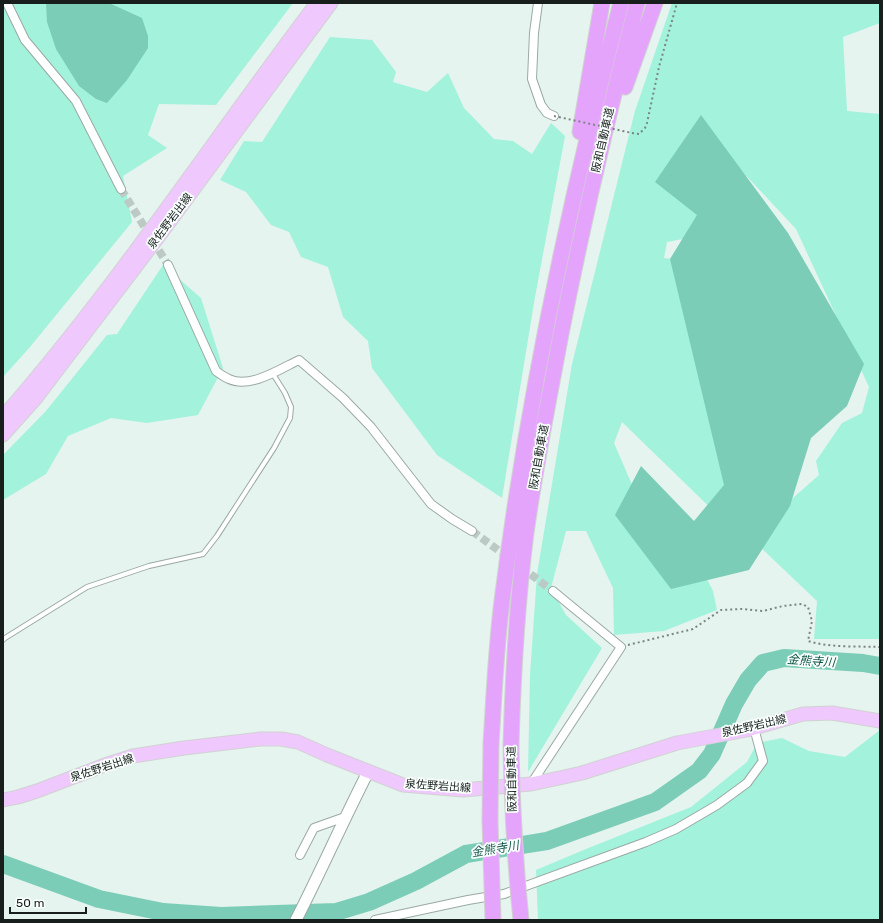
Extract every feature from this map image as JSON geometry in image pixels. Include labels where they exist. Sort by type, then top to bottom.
[{"type":"highway","points":[[562,252],[579,136],[602,3]]},
{"type":"highway","name":"阪和自動車道","points":[[493,920],[490,820],[491,744],[502,603],[511,535],[535,389],[562,252],[621,3]]},
{"type":"highway","name":"阪和自動車道","points":[[521,920],[516,867],[511,745],[515,638],[526,534],[537,464],[566,310],[597,166],[637,3]]},
{"type":"highway","points":[[566,310],[576,284],[607,150],[619,106],[655,3]]},
{"type":"main road","name":"泉佐野岩出線","points":[[3,418],[42,373],[80,324],[317,3]]},
{"type":"main road","name":"泉佐野岩出線","points":[[3,435],[36,398],[181,206],[331,3]]},
{"type":"main road","name":"泉佐野岩出線","points":[[3,800],[37,791],[105,764],[133,756],[260,739],[281,739],[298,742],[368,772],[403,785],[463,790],[531,784],[582,773],[677,743],[751,729],[804,714],[832,712],[880,721]]},
{"type":"street","points":[[7,3],[25,40],[76,102],[121,189]]},
{"type":"street","points":[[538,3],[534,33],[532,79],[542,105],[547,113],[554,116]]},
{"type":"street","points":[[168,265],[216,371],[230,380],[245,381],[273,374],[299,360],[343,398],[370,427],[432,504],[452,519],[472,531]]},
{"type":"street","points":[[531,784],[621,647],[553,591]]},
{"type":"street","points":[[376,920],[468,900],[504,894],[646,842],[676,829],[717,805],[747,783],[763,761],[751,729]]},
{"type":"street","points":[[296,920],[368,772]]},
{"type":"street","points":[[300,855],[314,828],[345,817]]},
{"type":"lane","points":[[3,640],[87,586],[149,566],[203,554],[217,536],[274,448],[290,418],[290,407],[288,400],[273,374]]},
{"type":"path","points":[[554,116],[639,134],[645,128],[647,123],[659,67],[677,3]]},
{"type":"path","points":[[621,647],[693,629],[721,610],[742,609],[763,611],[783,606],[802,604],[808,608],[812,621],[808,641],[839,646],[880,647]]},
{"type":"shaded area","points":[[3,3],[293,3],[216,105],[159,104],[148,135],[167,148],[123,176],[132,222],[30,347],[3,377]]},
{"type":"shaded area","points":[[46,3],[109,3],[142,18],[148,36],[148,48],[127,80],[107,103],[96,99],[79,86],[56,49],[47,22]]},
{"type":"shaded area","points":[[672,3],[880,3],[880,23],[843,37],[847,111],[880,114],[880,639],[814,639],[817,601],[757,544],[785,505],[819,475],[816,461],[842,423],[862,413],[869,387],[796,229],[697,123],[709,208],[708,234],[667,242],[664,258],[705,263],[745,348],[725,522],[622,422],[614,443],[640,503],[698,561],[713,591],[717,610],[664,631],[614,635],[613,588],[586,531],[566,531],[551,588],[566,615],[602,648],[528,772],[530,675],[537,574],[572,364],[635,111]]},
{"type":"shaded area","points":[[330,37],[372,40],[396,72],[393,82],[427,92],[448,73],[464,108],[494,139],[513,141],[532,154],[551,123],[565,136],[535,297],[502,498],[437,455],[372,368],[368,341],[343,317],[328,267],[301,257],[289,232],[271,225],[246,192],[220,180],[244,141],[262,142]]},
{"type":"shaded area","points":[[701,115],[788,233],[864,364],[847,406],[811,438],[790,506],[749,570],[671,589],[615,515],[641,466],[694,521],[724,485],[670,259],[697,215],[655,182]]},
{"type":"shaded area","points":[[163,265],[201,298],[223,368],[198,415],[147,423],[111,418],[68,436],[46,474],[3,500],[3,455],[46,411],[107,335],[117,334]]},
{"type":"shaded area","points":[[880,730],[880,920],[538,920],[536,870],[691,807],[747,762],[757,743],[782,738],[809,751],[845,757]]},
{"type":"waterway","name":"金熊寺川","points":[[3,864],[99,899],[163,912],[221,916],[336,912],[369,902],[416,881],[466,854],[547,841],[655,802],[699,771],[712,754],[734,704],[748,680],[763,663],[784,658],[863,663],[880,666]]},
{"type":"tunnel","points":[[121,189],[168,265]]},
{"type":"tunnel","points":[[472,531],[509,558]]},
{"type":"tunnel","points":[[521,567],[553,591]]}]
